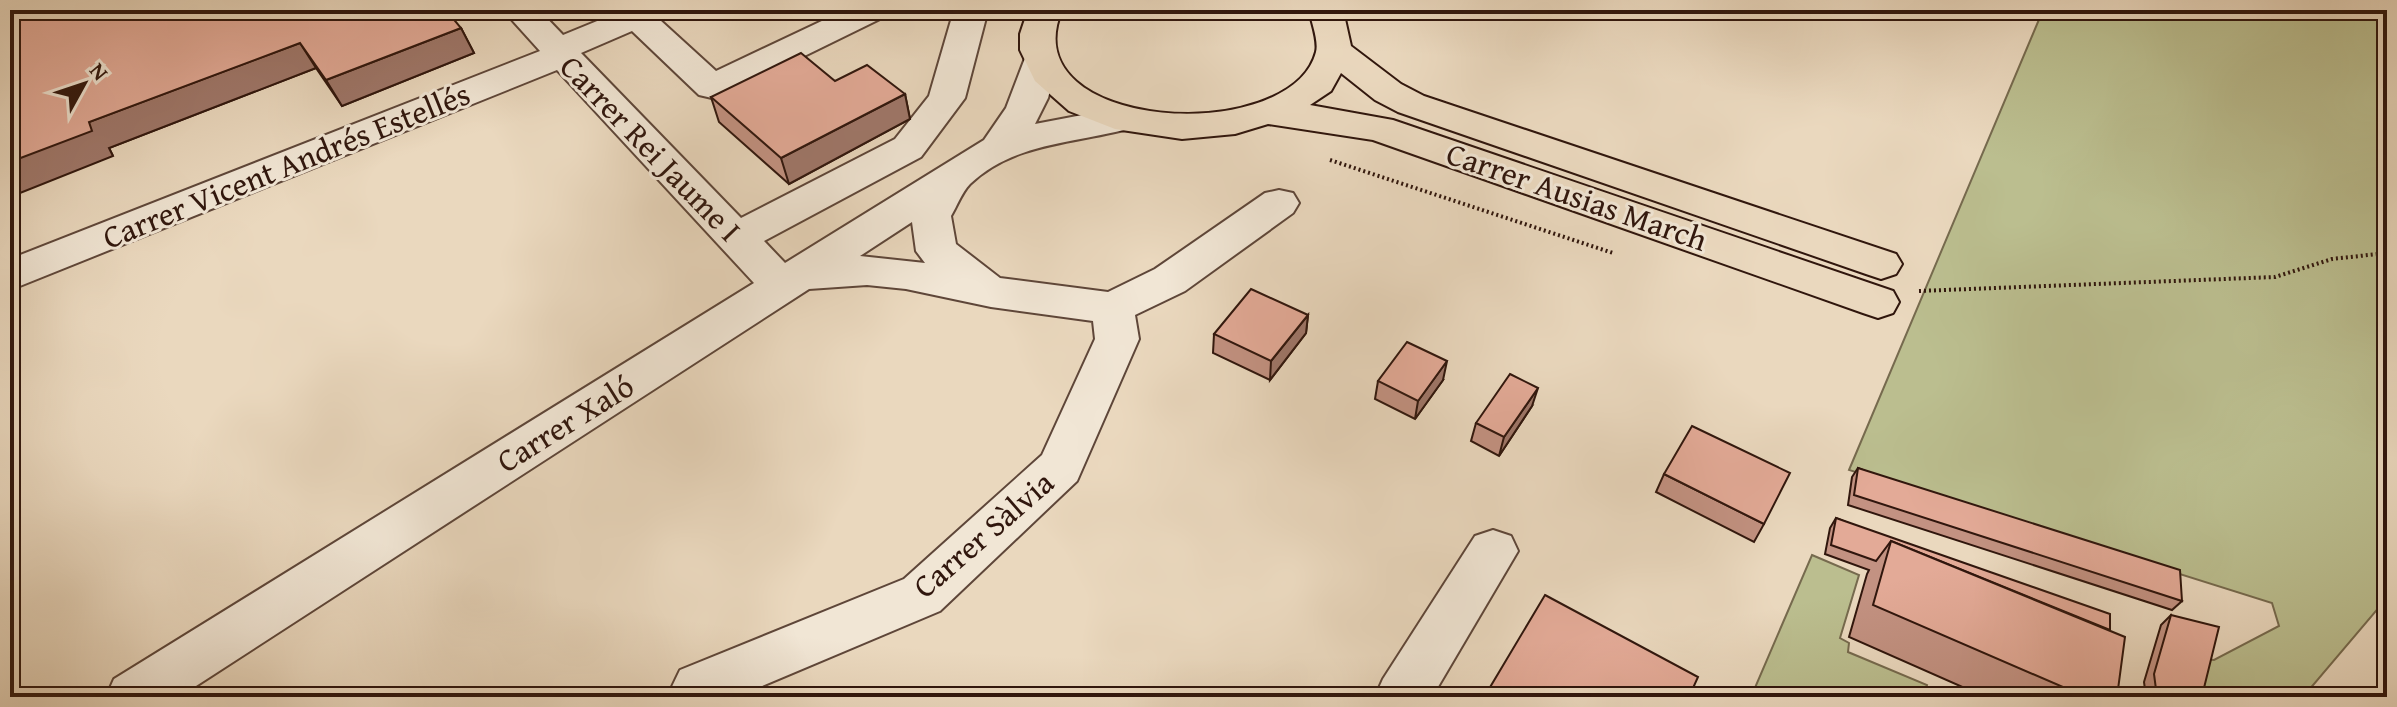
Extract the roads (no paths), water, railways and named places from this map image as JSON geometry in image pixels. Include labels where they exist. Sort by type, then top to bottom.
[{"type":"main road","points":[[1045,10],[1039,22],[1036,41],[1040,61],[1056,85],[1083,105],[1119,120],[1157,127],[1197,128],[1235,123],[1270,113],[1295,100],[1314,85],[1327,68],[1334,50],[1334,31],[1326,10]]},
{"type":"main road","name":"Carrer Ausias March","points":[[1270,113],[1328,119],[1380,129],[1891,286],[1411,104],[1388,92],[1334,50]]},
{"type":"street","name":"Carrer Rei Jaume I","points":[[520,10],[737,238],[791,280]]},
{"type":"street","name":"Carrer Vicent Andrés Estellés","points":[[10,275],[560,52],[637,17],[712,87],[872,10]]},
{"type":"street","points":[[737,238],[908,148],[947,98],[971,10]]},
{"type":"street","name":"Carrer Xaló","points":[[997,149],[1021,122],[1040,61]]},
{"type":"street","name":"Carrer Xaló","points":[[133,697],[997,149],[1043,132],[1082,123],[1119,120]]},
{"type":"street","points":[[879,163],[918,199]]},
{"type":"street","points":[[955,175],[931,216],[937,251],[991,292]]},
{"type":"street","points":[[791,280],[880,272],[991,292],[1114,323],[1279,203]]},
{"type":"street","name":"Carrer Sàlvia","points":[[694,697],[699,687],[922,595],[1060,467],[1114,323]]},
{"type":"street","points":[[1402,697],[1493,551]]}]
